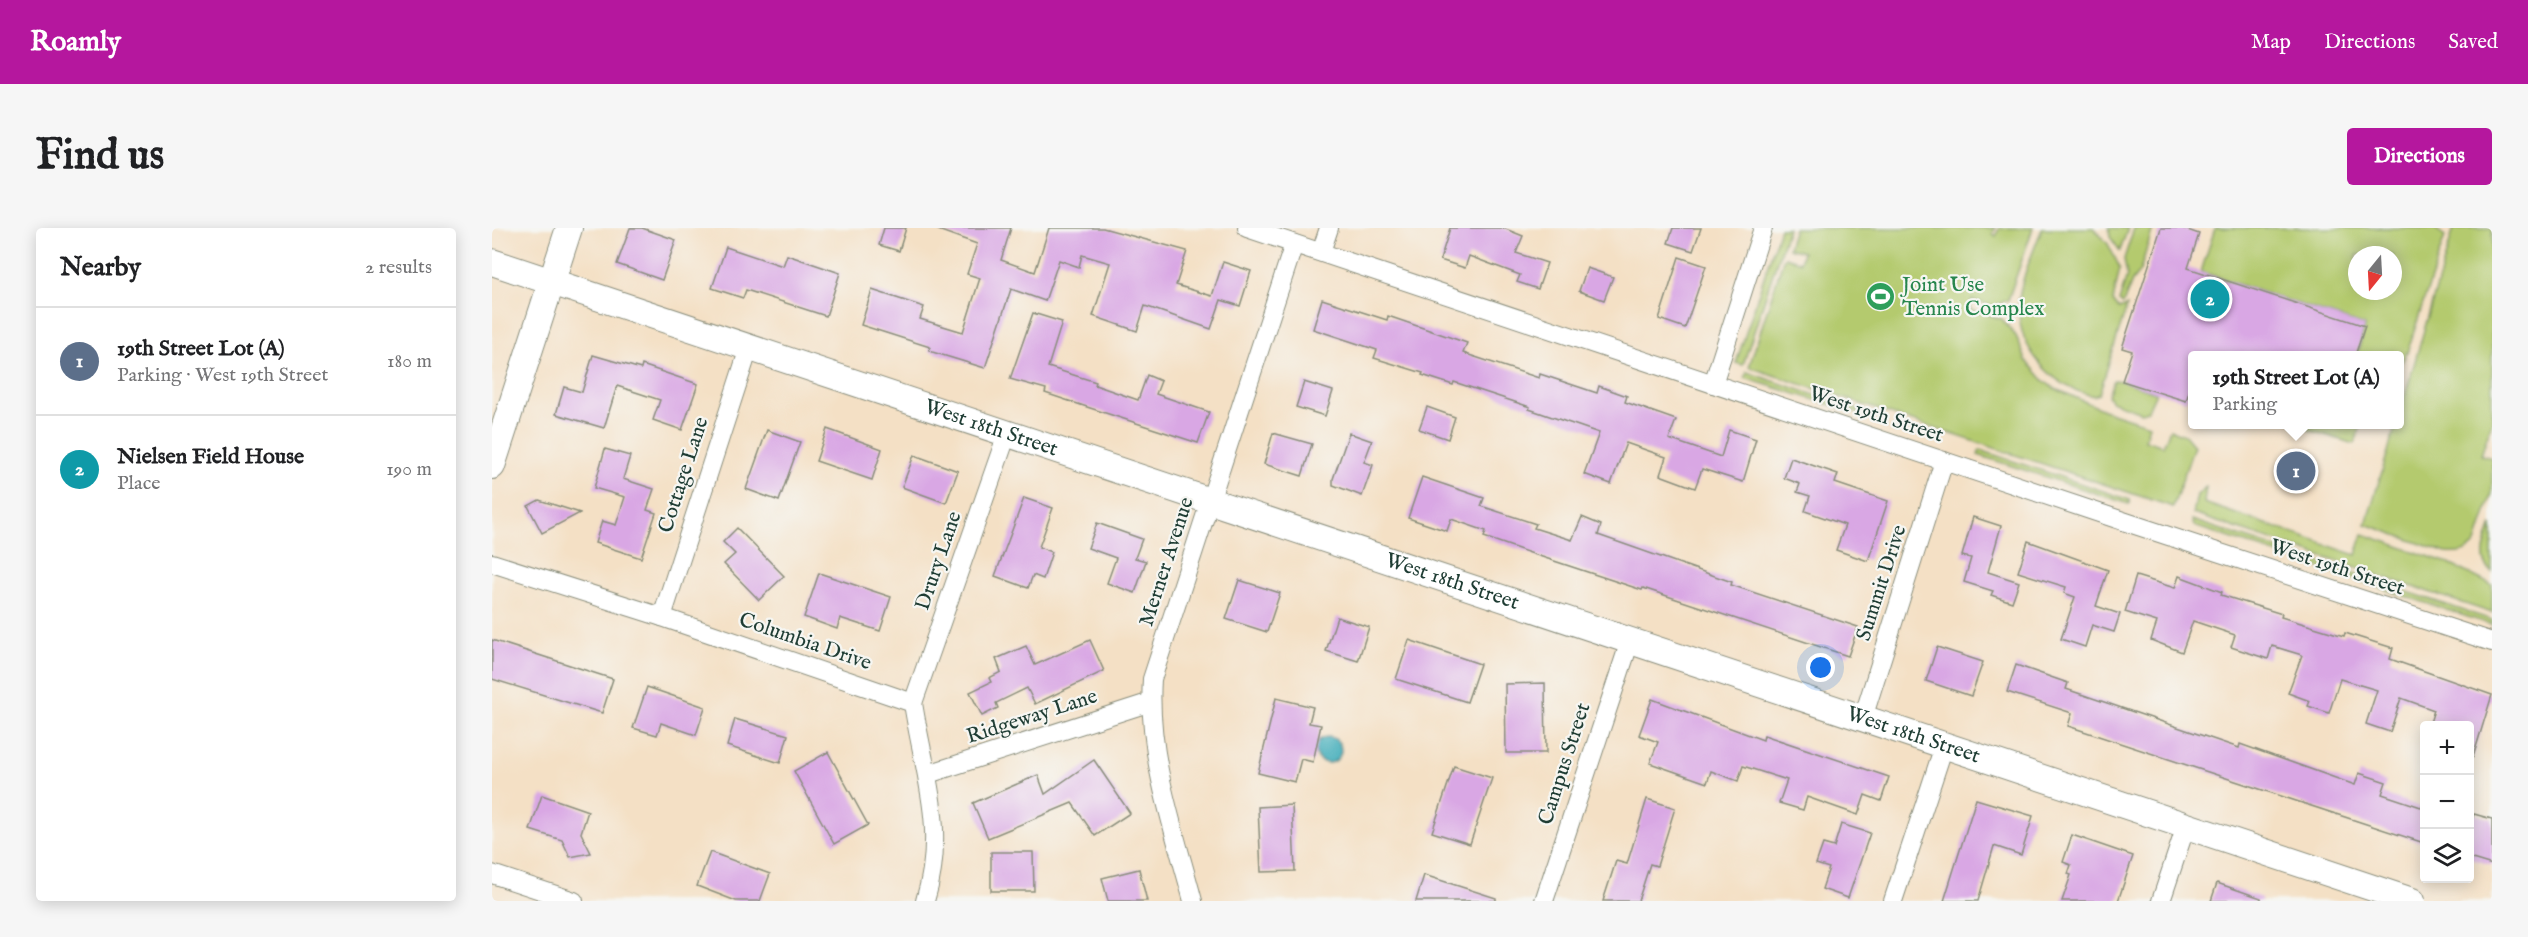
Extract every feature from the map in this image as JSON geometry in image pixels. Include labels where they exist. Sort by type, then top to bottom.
[{"type":"main road","points":[[492,466],[569,228]]},
{"type":"main road","name":"West 18th Street","points":[[492,262],[2412,901]]},
{"type":"street","name":"West 19th Street","points":[[1247,228],[2492,642]]},
{"type":"street","points":[[1321,252],[1329,228]]},
{"type":"street","points":[[1713,384],[1763,228]]},
{"type":"street","name":"Merner Avenue","points":[[1193,901],[1158,769],[1150,702],[1152,679],[1294,244]]},
{"type":"street","name":"Cottage Lane","points":[[662,617],[749,348]]},
{"type":"street","name":"Drury Lane","points":[[913,703],[1007,434]]},
{"type":"street","name":"Summit Drive","points":[[1863,718],[1944,461]]},
{"type":"street","name":"Columbia Drive","points":[[492,562],[662,617],[913,703]]},
{"type":"street","name":"Campus Street","points":[[1544,901],[1630,640]]},
{"type":"street","name":"Ridgeway Lane","points":[[928,774],[1150,702]]},
{"type":"street","points":[[913,703],[935,814],[934,847],[925,901]]},
{"type":"street","points":[[1893,901],[1944,746]]},
{"type":"street","points":[[2162,901],[2186,826]]},
{"type":"street","points":[[492,874],[574,901]]},
{"type":"green space","points":[[1780,228],[1788,228],[1743,365],[1736,363]]},
{"type":"green space","points":[[1794,228],[1995,228],[1993,234],[1996,236],[1999,228],[2033,228],[2008,300],[1994,306],[1972,300],[1969,309],[2002,319],[2016,336],[2026,360],[2044,381],[2054,388],[2106,411],[2149,425],[2145,440],[2163,446],[2170,429],[2185,435],[2194,446],[2173,507],[1749,367],[1783,260],[1785,257],[1800,262],[1803,252],[1788,248]]},
{"type":"green space","points":[[2042,228],[2094,228],[2108,244],[2120,268],[2113,301],[2119,309],[2127,306],[2099,394],[2094,396],[2064,384],[2051,374],[2030,350],[2024,335],[2020,320],[2020,294]]},
{"type":"green space","points":[[2109,228],[2128,228],[2120,251],[2110,237]]},
{"type":"green space","points":[[2134,228],[2153,228],[2140,271],[2132,281],[2123,304],[2119,301],[2127,276],[2124,259]]},
{"type":"green space","points":[[2215,228],[2434,228],[2445,236],[2404,358],[2404,351],[2358,351],[2365,326],[2201,272]]},
{"type":"green space","points":[[2454,228],[2492,228],[2492,422],[2481,455],[2492,458],[2492,494],[2476,543],[2466,551],[2446,553],[2366,524],[2395,429],[2404,429],[2404,398]]},
{"type":"green space","points":[[1747,372],[1868,413],[1869,417],[1745,378]]},
{"type":"green space","points":[[2114,380],[2156,392],[2148,410],[2141,412],[2111,401],[2108,395]]},
{"type":"green space","points":[[2307,429],[2360,429],[2354,444]]},
{"type":"green space","points":[[1980,450],[2130,500],[2129,504],[1978,455]]},
{"type":"green space","points":[[2206,487],[2204,503],[2356,555],[2363,534],[2445,562],[2492,585],[2492,613],[2193,514],[2197,495]]},
{"type":"green space","points":[[2192,520],[2492,620],[2492,625],[2194,526]]},
{"type":"green space","points":[[2492,525],[2492,572],[2487,567],[2484,549]]},
{"type":"water","points":[[1328,737],[1337,741],[1341,750],[1337,759],[1328,763],[1319,759],[1315,750],[1319,741]]},
{"type":"building","points":[[630,228],[642,228],[676,240],[662,280],[617,264]]},
{"type":"building","points":[[884,228],[906,228],[899,251],[879,245]]},
{"type":"building","points":[[938,228],[1011,228],[1001,260],[1035,272],[1049,228],[1103,228],[1187,251],[1176,285],[1212,296],[1223,262],[1251,271],[1240,306],[1221,300],[1211,329],[1145,306],[1137,331],[1093,316],[1110,263],[1082,255],[1079,267],[1059,260],[1045,301],[1011,289],[985,368],[929,351],[930,347],[861,325],[872,290],[924,307],[920,319],[963,332],[980,278],[967,274],[977,244],[938,230]]},
{"type":"building","points":[[1450,228],[1503,228],[1523,236],[1516,253],[1547,263],[1538,289],[1517,282],[1520,275],[1469,256],[1465,268],[1440,260]]},
{"type":"building","points":[[1673,228],[1701,228],[1693,251],[1668,243]]},
{"type":"building","points":[[2161,228],[2182,228],[2199,234],[2188,268],[2365,326],[2357,351],[2188,351],[2186,401],[2122,381],[2132,351],[2122,348]]},
{"type":"building","points":[[726,247],[783,266],[787,255],[840,273],[826,316],[746,290],[743,298],[712,288]]},
{"type":"building","points":[[1679,257],[1706,266],[1685,328],[1659,319]]},
{"type":"building","points":[[1587,268],[1613,277],[1604,300],[1579,291]]},
{"type":"building","points":[[1322,299],[1387,320],[1388,316],[1467,343],[1463,353],[1539,378],[1540,374],[1597,393],[1599,386],[1627,396],[1625,402],[1676,420],[1669,439],[1721,457],[1729,430],[1756,439],[1743,482],[1702,469],[1695,488],[1660,475],[1666,457],[1626,443],[1611,484],[1584,474],[1599,433],[1529,409],[1530,407],[1454,382],[1453,385],[1374,358],[1377,350],[1313,329]]},
{"type":"building","points":[[1033,313],[1062,322],[1048,367],[1096,382],[1095,385],[1138,400],[1147,375],[1161,381],[1156,394],[1209,412],[1198,443],[1045,393],[1046,389],[1010,379]]},
{"type":"building","points":[[593,355],[641,369],[642,365],[698,384],[682,430],[653,420],[660,400],[617,386],[604,428],[556,414],[564,387],[582,392]]},
{"type":"building","points":[[1304,382],[1333,391],[1325,416],[1296,407]]},
{"type":"building","points":[[1427,407],[1455,417],[1448,439],[1419,429]]},
{"type":"building","points":[[827,429],[882,449],[872,480],[816,461]]},
{"type":"building","points":[[767,430],[800,442],[779,501],[746,489]]},
{"type":"building","points":[[1273,433],[1312,444],[1302,476],[1264,464]]},
{"type":"building","points":[[1349,433],[1372,441],[1364,462],[1373,465],[1362,496],[1333,485]]},
{"type":"building","points":[[605,449],[630,456],[623,479],[654,489],[647,510],[656,513],[641,558],[595,543],[602,521],[616,525],[625,497],[594,488]]},
{"type":"building","points":[[914,455],[958,471],[946,503],[902,487]]},
{"type":"building","points":[[1791,458],[1838,474],[1835,483],[1888,501],[1868,561],[1836,550],[1845,525],[1805,511],[1810,496],[1797,492],[1800,484],[1784,478]]},
{"type":"building","points":[[1422,477],[1484,498],[1481,506],[1536,524],[1534,528],[1572,540],[1582,517],[1601,525],[1598,535],[1732,582],[1731,585],[1858,627],[1848,656],[1533,554],[1484,537],[1486,531],[1451,519],[1447,531],[1408,518]]},
{"type":"building","points":[[1024,498],[1053,508],[1039,547],[1052,552],[1043,579],[1033,575],[1028,588],[995,576]]},
{"type":"building","points":[[539,500],[580,513],[542,533],[528,506]]},
{"type":"building","points":[[1973,517],[2001,526],[1988,572],[2019,582],[2012,602],[1991,595],[1993,591],[1964,582],[1971,558],[1962,556]]},
{"type":"building","points":[[1097,523],[1142,539],[1135,558],[1146,561],[1135,593],[1107,583],[1116,558],[1088,548]]},
{"type":"building","points":[[737,528],[784,576],[759,600],[724,564],[735,554],[723,542]]},
{"type":"building","points":[[2028,541],[2108,570],[2096,606],[2120,614],[2114,632],[2092,625],[2085,647],[2061,639],[2075,597],[2064,593],[2066,587],[2018,572]]},
{"type":"building","points":[[819,573],[891,597],[880,631],[840,618],[837,629],[804,617]]},
{"type":"building","points":[[2136,576],[2175,588],[2179,576],[2222,592],[2221,595],[2282,614],[2281,617],[2393,648],[2390,659],[2492,695],[2474,754],[2474,721],[2431,721],[2434,710],[2401,698],[2390,732],[2366,724],[2377,690],[2340,679],[2329,713],[2308,706],[2310,701],[2288,693],[2302,655],[2272,646],[2268,659],[2231,647],[2235,635],[2193,621],[2182,652],[2151,640],[2157,622],[2125,612]]},
{"type":"building","points":[[1239,580],[1280,593],[1267,632],[1226,619]]},
{"type":"building","points":[[1337,617],[1369,627],[1358,661],[1326,651]]},
{"type":"building","points":[[492,640],[613,679],[602,713],[492,679]]},
{"type":"building","points":[[1090,640],[1104,671],[1035,704],[1027,688],[996,703],[998,708],[982,716],[970,692],[991,682],[989,678],[1001,672],[996,659],[1026,646],[1035,665]]},
{"type":"building","points":[[1409,640],[1480,664],[1467,702],[1396,679]]},
{"type":"building","points":[[1937,647],[1983,662],[1971,696],[1926,681]]},
{"type":"building","points":[[2016,665],[2068,683],[2066,689],[2239,748],[2240,744],[2355,785],[2359,773],[2386,782],[2382,794],[2420,807],[2420,842],[2068,726],[2072,713],[2007,692]]},
{"type":"building","points":[[1545,683],[1546,753],[1506,753],[1505,684]]},
{"type":"building","points":[[647,687],[705,707],[696,735],[661,723],[657,735],[633,728]]},
{"type":"building","points":[[1276,698],[1313,707],[1309,723],[1321,725],[1313,762],[1301,759],[1295,782],[1258,773]]},
{"type":"building","points":[[1652,699],[1763,740],[1764,735],[1889,777],[1881,801],[1865,795],[1858,815],[1807,797],[1803,810],[1779,803],[1787,780],[1743,766],[1738,781],[1711,771],[1707,783],[1650,763],[1658,742],[1639,735]]},
{"type":"building","points":[[735,719],[788,735],[780,763],[727,746]]},
{"type":"building","points":[[828,752],[868,825],[834,844],[794,771]]},
{"type":"building","points":[[1094,760],[1130,813],[1095,836],[1072,803],[988,838],[973,803],[1038,775],[1045,794]]},
{"type":"building","points":[[1454,766],[1492,778],[1470,844],[1432,832]]},
{"type":"building","points":[[542,795],[588,811],[581,833],[591,853],[570,857],[562,840],[530,830]]},
{"type":"building","points":[[1647,799],[1675,808],[1657,866],[1650,864],[1638,901],[1603,901],[1616,861],[1627,864]]},
{"type":"building","points":[[1976,799],[2033,816],[2021,855],[1994,846],[1978,901],[1944,901]]},
{"type":"building","points":[[1292,805],[1295,871],[1261,872],[1258,807]]},
{"type":"building","points":[[2474,814],[2492,819],[2492,865],[2474,860]]},
{"type":"building","points":[[1841,824],[1870,833],[1848,898],[1822,889],[1829,868],[1816,864],[1823,844],[1834,847]]},
{"type":"building","points":[[2072,835],[2133,856],[2118,901],[2062,901],[2071,875],[2068,874],[2071,865],[2063,862]]},
{"type":"building","points":[[710,852],[770,874],[760,901],[736,901],[697,886]]},
{"type":"building","points":[[991,852],[1033,852],[1034,891],[991,891]]},
{"type":"building","points":[[1139,869],[1147,901],[1108,901],[1102,878]]},
{"type":"building","points":[[1424,875],[1496,898],[1496,901],[1416,901]]},
{"type":"building","points":[[2217,883],[2261,898],[2261,901],[2211,901]]},
{"type":"place","name":"Joint Use Tennis Complex","points":[[1881,297]]},
{"type":"place","name":"Nielsen Field House","points":[[2210,299]]},
{"type":"place","name":"19th Street Lot (A)","points":[[2296,471]]}]
